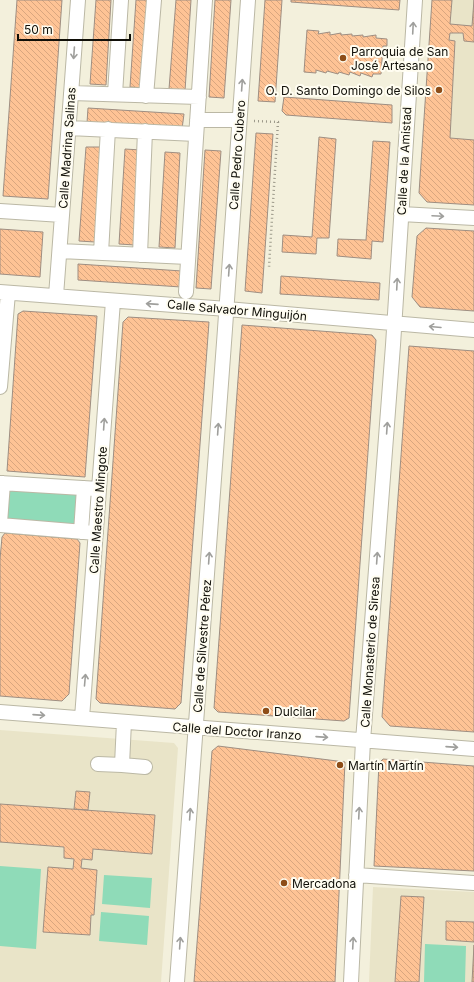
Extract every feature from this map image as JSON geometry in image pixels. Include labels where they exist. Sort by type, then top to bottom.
[{"type":"street","name":"Calle Madrina Salinas","points":[[56,296],[78,0]]},
{"type":"street","points":[[115,94],[121,0]]},
{"type":"street","points":[[146,96],[154,0]]},
{"type":"street","points":[[186,292],[205,0]]},
{"type":"street","name":"Calle Pedro Cubero","points":[[227,309],[248,0]]},
{"type":"street","name":"Calle de la Amistad","points":[[394,323],[414,0]]},
{"type":"street","points":[[71,93],[199,97]]},
{"type":"street","points":[[69,128],[145,131],[197,127],[239,120]]},
{"type":"street","points":[[101,253],[108,129]]},
{"type":"street","points":[[140,255],[145,131]]},
{"type":"street","points":[[0,211],[62,216]]},
{"type":"street","points":[[401,214],[474,218]]},
{"type":"street","points":[[60,251],[188,257]]},
{"type":"street","points":[[0,387],[4,292]]},
{"type":"street","name":"Calle Salvador Minguijón","points":[[4,292],[474,330]]},
{"type":"street","name":"Calle Maestro Mingote","points":[[82,718],[113,301]]},
{"type":"street","name":"Calle de Silvestre Pérez","points":[[177,982],[227,309]]},
{"type":"street","name":"Calle Monasterio de Siresa","points":[[351,982],[363,876],[363,741],[394,323]]},
{"type":"street","points":[[96,533],[0,524],[1,483],[99,489]]},
{"type":"street","points":[[81,532],[84,488]]},
{"type":"street","name":"Calle del Doctor Iranzo","points":[[0,712],[474,749]]},
{"type":"street","points":[[122,765],[124,722]]},
{"type":"street","points":[[98,764],[145,767]]},
{"type":"street","points":[[363,876],[474,883]]},
{"type":"path","points":[[239,120],[278,122],[269,267]]},
{"type":"shaded area","name":"O. D. Santo Domingo de Silos","points":[[432,0],[474,0],[474,205],[427,202],[419,193]]},
{"type":"shaded area","points":[[0,730],[174,743],[178,748],[161,982],[0,982]]},
{"type":"shaded area","points":[[373,887],[474,892],[474,982],[369,982]]},
{"type":"green space","points":[[6,489],[81,494],[79,526],[5,521]]},
{"type":"green space","points":[[0,866],[41,869],[36,949],[0,946]]},
{"type":"green space","points":[[104,875],[152,878],[150,908],[102,904]]},
{"type":"green space","points":[[101,912],[149,916],[147,945],[99,941]]},
{"type":"green space","points":[[425,944],[466,946],[465,982],[424,982]]},
{"type":"building","points":[[17,0],[62,0],[48,199],[3,196]]},
{"type":"building","points":[[96,0],[111,0],[106,85],[90,84]]},
{"type":"building","points":[[136,0],[151,0],[145,88],[130,87]]},
{"type":"building","points":[[176,0],[191,0],[185,91],[169,89]]},
{"type":"building","points":[[215,0],[231,0],[224,98],[209,97]]},
{"type":"building","points":[[265,0],[282,0],[275,102],[258,101]]},
{"type":"building","points":[[291,0],[400,0],[399,10],[291,2]]},
{"type":"building","name":"O. D. Santo Domingo de Silos","points":[[432,0],[452,0],[450,24],[472,26],[474,0],[474,42],[464,41],[463,33],[450,33],[449,40],[455,41],[450,138],[474,140],[474,205],[427,202],[419,193]]},
{"type":"building","name":"Parroquia de San José Artesano","points":[[307,30],[319,31],[318,34],[330,32],[330,35],[341,33],[341,35],[352,34],[352,36],[363,35],[363,37],[376,35],[376,38],[387,39],[387,46],[383,46],[381,74],[373,74],[372,77],[361,73],[360,76],[350,72],[349,75],[339,72],[338,74],[327,71],[326,73],[316,70],[316,73],[304,72]]},
{"type":"building","points":[[284,97],[392,105],[392,123],[286,115],[282,111]]},
{"type":"building","points":[[88,108],[184,114],[182,129],[87,123]]},
{"type":"building","points":[[256,133],[273,134],[262,293],[245,291]]},
{"type":"building","points":[[319,137],[336,139],[329,238],[317,238],[316,254],[282,252],[283,235],[312,237]]},
{"type":"building","points":[[373,141],[390,142],[383,242],[372,241],[371,259],[337,256],[338,239],[366,240]]},
{"type":"building","points":[[86,147],[101,147],[95,242],[79,241]]},
{"type":"building","points":[[125,149],[141,150],[135,245],[119,244]]},
{"type":"building","points":[[205,150],[221,151],[211,289],[196,288]]},
{"type":"building","points":[[165,152],[180,153],[175,248],[159,247]]},
{"type":"building","points":[[426,228],[474,231],[474,311],[420,307],[412,297],[417,236]]},
{"type":"building","points":[[0,229],[43,232],[40,277],[0,274]]},
{"type":"building","points":[[78,264],[182,271],[181,287],[78,280]]},
{"type":"building","points":[[281,276],[380,283],[379,300],[280,294]]},
{"type":"building","points":[[23,311],[97,316],[85,477],[7,471],[18,314]]},
{"type":"building","points":[[128,317],[209,322],[181,703],[175,709],[100,703],[96,699],[123,322]]},
{"type":"building","points":[[242,325],[372,335],[376,340],[349,718],[344,721],[218,712],[214,708]]},
{"type":"building","points":[[409,346],[474,351],[474,732],[390,726],[382,717]]},
{"type":"building","points":[[5,533],[77,539],[80,543],[69,694],[62,701],[0,696],[0,559],[2,537]]},
{"type":"building","points":[[218,746],[345,762],[335,982],[194,982],[212,751]]},
{"type":"building","points":[[383,759],[474,766],[474,871],[374,866],[379,763]]},
{"type":"building","points":[[76,791],[90,792],[88,810],[74,809]]},
{"type":"building","points":[[0,804],[155,815],[152,854],[93,849],[92,860],[82,859],[81,868],[97,870],[94,915],[91,915],[90,935],[43,932],[48,867],[73,869],[74,859],[64,858],[64,847],[0,842]]},
{"type":"building","points":[[401,896],[424,897],[419,982],[395,982]]},
{"type":"building","points":[[446,921],[474,922],[474,942],[446,940]]},
{"type":"building","points":[[474,945],[474,982],[472,982]]},
{"type":"place","name":"Parroquia de San José Artesano","points":[[343,58]]},
{"type":"place","name":"O. D. Santo Domingo de Silos","points":[[439,90]]},
{"type":"place","name":"Dulcilar","points":[[266,711]]},
{"type":"place","name":"Martín Martín","points":[[340,765]]},
{"type":"place","name":"Mercadona","points":[[284,883]]}]
